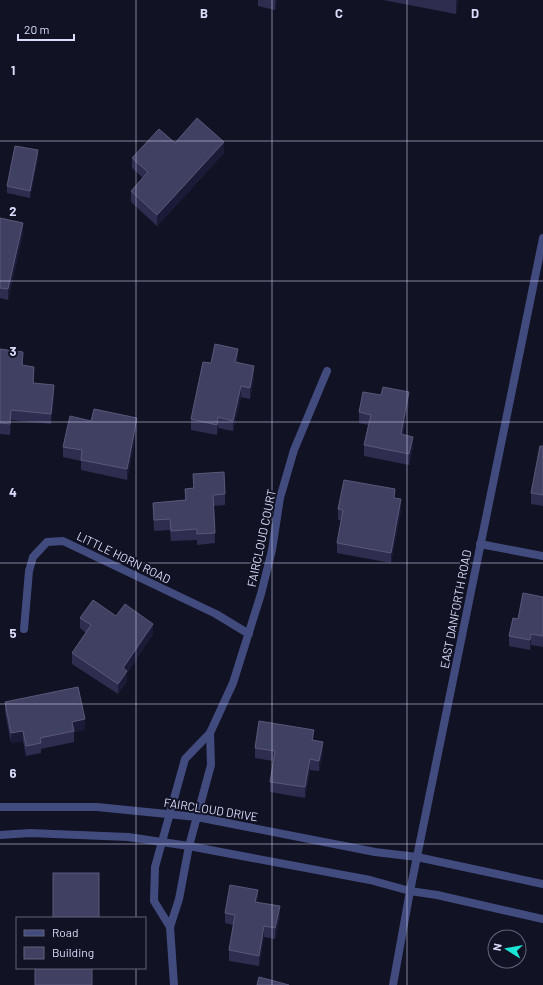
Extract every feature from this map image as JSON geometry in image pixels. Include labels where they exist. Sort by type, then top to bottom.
[{"type":"street","name":"EAST DANFORTH ROAD","points":[[393,985],[410,891],[543,238]]},
{"type":"street","name":"FAIRCLOUD COURT","points":[[170,927],[154,901],[155,867],[185,760],[210,733],[233,683],[261,594],[272,550],[280,498],[294,450],[327,371]]},
{"type":"street","name":"LITTLE HORN ROAD","points":[[24,629],[29,572],[33,556],[47,542],[63,541],[216,614],[249,634]]},
{"type":"street","points":[[480,544],[543,556]]},
{"type":"street","name":"FAIRCLOUD COURT","points":[[174,985],[170,927],[180,899],[189,846],[211,766],[210,733]]},
{"type":"street","name":"FAIRCLOUD DRIVE","points":[[0,807],[97,807],[197,817],[375,852],[417,858],[543,884]]},
{"type":"street","points":[[0,835],[30,833],[113,836],[189,846],[370,880],[410,891],[436,895],[543,918]]},
{"type":"building","points":[[197,118],[224,142],[157,215],[131,191],[148,172],[132,158],[159,129],[175,143]]},
{"type":"building","points":[[15,146],[38,150],[30,191],[7,186]]},
{"type":"building","points":[[0,218],[23,223],[8,289],[0,288]]},
{"type":"building","points":[[215,344],[238,349],[235,362],[254,366],[250,388],[241,386],[233,421],[218,417],[217,425],[191,419],[203,362],[211,363]]},
{"type":"building","points":[[0,349],[23,352],[22,365],[34,367],[33,383],[54,385],[51,414],[11,410],[10,424],[0,423]]},
{"type":"building","points":[[383,387],[409,392],[401,434],[413,437],[409,454],[364,445],[371,415],[359,412],[363,392],[381,395]]},
{"type":"building","points":[[94,409],[137,418],[127,469],[81,460],[82,450],[63,447],[70,416],[91,421]]},
{"type":"building","points":[[540,446],[543,446],[543,495],[531,493]]},
{"type":"building","points":[[224,472],[225,494],[213,495],[215,533],[197,534],[197,529],[171,531],[170,519],[154,520],[153,503],[186,500],[185,489],[194,488],[193,474]]},
{"type":"building","points":[[344,480],[395,489],[394,498],[401,499],[391,553],[337,543],[343,510],[338,509]]},
{"type":"building","points":[[523,593],[543,597],[543,636],[531,634],[530,640],[509,636],[513,618],[518,619]]},
{"type":"building","points":[[93,600],[116,616],[125,604],[153,624],[123,668],[127,671],[118,684],[72,653],[91,625],[80,618]]},
{"type":"building","points":[[78,687],[85,719],[72,722],[74,731],[40,738],[41,743],[26,746],[23,731],[11,733],[5,702]]},
{"type":"building","points":[[259,721],[314,730],[312,740],[323,742],[319,761],[310,759],[305,787],[270,782],[275,751],[255,748]]},
{"type":"building","points":[[53,873],[99,873],[99,917],[53,917]]},
{"type":"building","points":[[230,885],[258,890],[255,902],[280,906],[275,928],[264,926],[259,956],[229,950],[235,915],[225,913]]},
{"type":"building","points":[[35,969],[92,969],[92,985],[35,985]]},
{"type":"building","points":[[259,977],[289,985],[257,985]]}]
